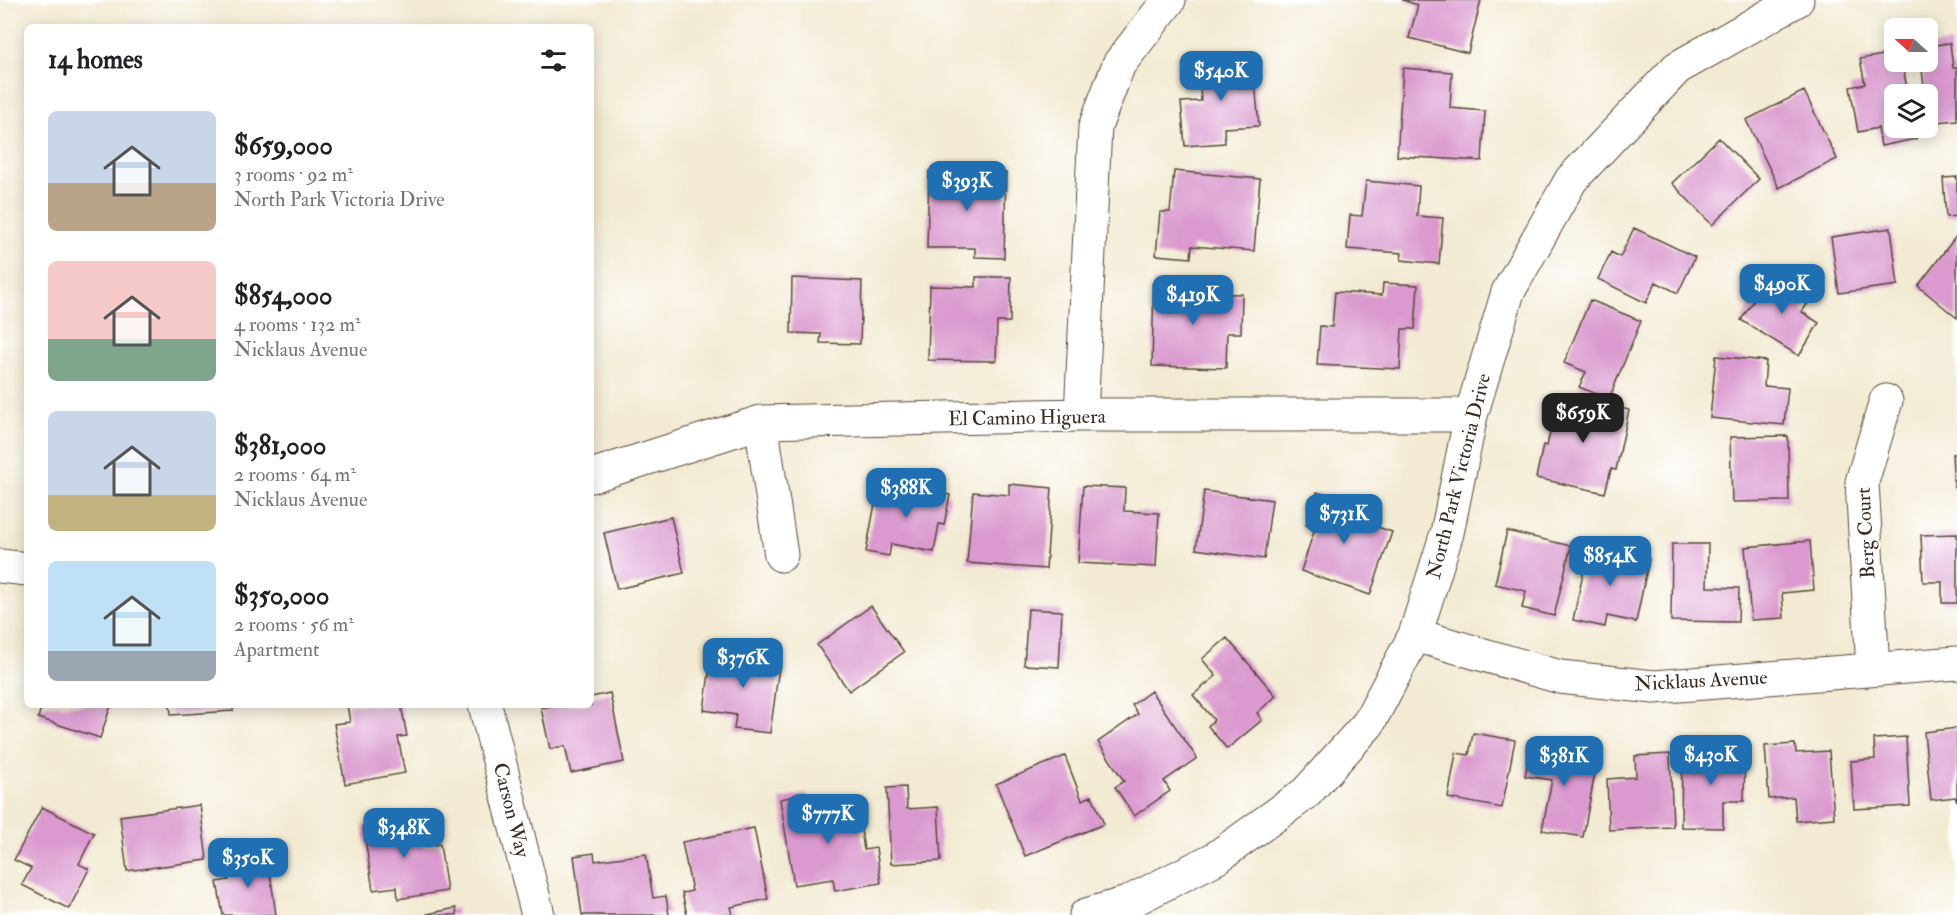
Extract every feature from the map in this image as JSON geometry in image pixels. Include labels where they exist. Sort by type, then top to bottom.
[{"type":"street","points":[[1081,415],[1095,127],[1119,64],[1169,0]]},
{"type":"street","name":"North Park Victoria Drive","points":[[1086,915],[1127,903],[1216,858],[1306,793],[1368,724],[1415,635],[1447,533],[1471,415],[1508,292],[1571,180],[1677,68],[1797,0]]},
{"type":"street","name":"Berg Court","points":[[1873,669],[1862,482],[1886,401]]},
{"type":"street","name":"El Camino Higuera","points":[[594,475],[761,422],[1081,415],[1471,415]]},
{"type":"street","points":[[761,422],[781,555]]},
{"type":"street","points":[[0,566],[24,569]]},
{"type":"street","name":"Nicklaus Avenue","points":[[1415,635],[1560,677],[1654,687],[1957,663]]},
{"type":"street","name":"Carson Way","points":[[486,708],[538,915]]},
{"type":"building","points":[[1402,0],[1481,0],[1468,53],[1409,38],[1418,5]]},
{"type":"building","points":[[1950,43],[1953,68],[1957,68],[1957,120],[1938,122],[1938,84],[1924,84],[1922,72],[1938,72],[1938,45]]},
{"type":"building","points":[[1884,55],[1884,72],[1904,72],[1906,84],[1884,84],[1884,138],[1916,139],[1881,146],[1878,128],[1858,132],[1850,87],[1865,84],[1860,59]]},
{"type":"building","points":[[1253,59],[1259,126],[1224,128],[1225,143],[1185,146],[1181,102],[1201,101],[1198,63]]},
{"type":"building","points":[[1403,68],[1452,72],[1450,108],[1485,111],[1482,161],[1397,156]]},
{"type":"building","points":[[1804,91],[1837,159],[1779,188],[1746,120]]},
{"type":"building","points":[[1719,138],[1759,179],[1712,225],[1672,183]]},
{"type":"building","points":[[929,171],[1006,173],[1004,258],[975,257],[975,248],[927,248]]},
{"type":"building","points":[[1174,171],[1260,179],[1254,251],[1192,246],[1191,258],[1156,255],[1160,212],[1170,212]]},
{"type":"building","points":[[1957,177],[1957,216],[1946,217],[1943,178]]},
{"type":"building","points":[[1366,181],[1419,186],[1417,216],[1443,218],[1439,264],[1401,260],[1402,253],[1347,249],[1350,215],[1362,216]]},
{"type":"building","points":[[1634,228],[1695,257],[1678,293],[1656,282],[1646,303],[1598,279],[1611,252],[1620,257]]},
{"type":"building","points":[[1891,228],[1898,285],[1839,293],[1831,237]]},
{"type":"building","points":[[1957,235],[1957,318],[1918,286]]},
{"type":"building","points":[[1771,273],[1811,298],[1802,312],[1819,323],[1799,356],[1741,320]]},
{"type":"building","points":[[976,277],[1011,277],[1010,322],[997,322],[996,361],[928,360],[930,286],[976,287]]},
{"type":"building","points":[[792,278],[862,281],[860,344],[820,343],[821,334],[791,333]]},
{"type":"building","points":[[1154,282],[1185,283],[1185,293],[1242,294],[1241,333],[1227,333],[1226,368],[1152,366]]},
{"type":"building","points":[[1383,283],[1418,285],[1415,329],[1402,329],[1400,369],[1317,365],[1320,326],[1332,327],[1335,292],[1382,295]]},
{"type":"building","points":[[1590,300],[1641,321],[1609,399],[1579,387],[1586,372],[1564,363]]},
{"type":"building","points":[[1716,356],[1766,361],[1764,386],[1788,388],[1784,425],[1710,418]]},
{"type":"building","points":[[1559,394],[1629,410],[1616,470],[1611,469],[1605,493],[1536,478],[1543,445],[1547,446]]},
{"type":"building","points":[[1788,436],[1789,501],[1732,502],[1730,437]]},
{"type":"building","points":[[1952,454],[1957,454],[1957,487],[1954,487]]},
{"type":"building","points":[[879,482],[950,495],[944,525],[939,524],[934,552],[891,544],[889,556],[866,552]]},
{"type":"building","points":[[1009,484],[1052,488],[1046,569],[967,563],[973,492],[1009,495]]},
{"type":"building","points":[[1083,486],[1125,488],[1124,511],[1159,513],[1156,567],[1078,563]]},
{"type":"building","points":[[1204,491],[1272,500],[1264,559],[1196,549]]},
{"type":"building","points":[[1317,492],[1359,506],[1355,519],[1392,532],[1370,595],[1301,571],[1315,528],[1306,525]]},
{"type":"building","points":[[671,517],[684,573],[617,589],[604,533]]},
{"type":"building","points":[[1507,531],[1571,546],[1554,616],[1522,608],[1526,591],[1495,584]]},
{"type":"building","points":[[1957,534],[1957,603],[1942,603],[1942,582],[1923,582],[1921,535]]},
{"type":"building","points":[[1810,541],[1814,590],[1782,593],[1784,618],[1751,620],[1745,547]]},
{"type":"building","points":[[1672,544],[1708,544],[1707,587],[1739,588],[1738,622],[1671,621]]},
{"type":"building","points":[[1589,546],[1649,559],[1636,622],[1607,616],[1605,627],[1573,620]]},
{"type":"building","points":[[871,606],[904,652],[849,691],[817,645]]},
{"type":"building","points":[[1028,609],[1062,611],[1059,667],[1024,665]]},
{"type":"building","points":[[1227,638],[1276,696],[1257,713],[1262,720],[1227,749],[1208,726],[1214,720],[1193,695],[1216,676],[1202,659]]},
{"type":"building","points":[[712,651],[780,660],[770,733],[734,729],[736,715],[704,710]]},
{"type":"building","points":[[1151,691],[1197,758],[1164,781],[1170,791],[1134,816],[1115,787],[1124,781],[1098,742],[1138,714],[1132,705]]},
{"type":"building","points":[[610,693],[624,762],[571,773],[565,746],[550,749],[541,708],[594,708],[594,696]]},
{"type":"building","points":[[41,708],[110,708],[100,738],[38,718]]},
{"type":"building","points":[[170,708],[233,708],[233,711],[171,715]]},
{"type":"building","points":[[348,708],[402,708],[407,736],[398,737],[405,773],[345,784],[334,724],[350,722]]},
{"type":"building","points":[[1957,728],[1957,801],[1955,797],[1931,800],[1924,732]]},
{"type":"building","points":[[1473,733],[1515,740],[1502,808],[1448,798],[1456,753],[1469,755]]},
{"type":"building","points":[[1906,737],[1910,806],[1854,809],[1851,761],[1875,759],[1874,739]]},
{"type":"building","points":[[1795,744],[1796,753],[1829,751],[1834,818],[1796,821],[1794,797],[1769,799],[1765,746]]},
{"type":"building","points":[[1531,745],[1598,757],[1583,837],[1542,830],[1552,780],[1525,776]]},
{"type":"building","points":[[1713,748],[1745,748],[1744,801],[1723,801],[1723,828],[1681,827],[1682,756],[1713,757]]},
{"type":"building","points":[[1670,754],[1673,827],[1609,830],[1607,779],[1636,777],[1635,756]]},
{"type":"building","points":[[1065,756],[1082,800],[1092,796],[1104,824],[1025,856],[996,784]]},
{"type":"building","points":[[906,787],[907,809],[938,807],[941,861],[891,864],[887,788]]},
{"type":"building","points":[[807,794],[810,811],[857,804],[864,850],[876,848],[881,883],[835,891],[833,879],[794,885],[780,799]]},
{"type":"building","points":[[200,805],[207,860],[127,871],[120,816]]},
{"type":"building","points":[[42,807],[94,833],[79,864],[89,869],[69,909],[22,885],[31,868],[14,860]]},
{"type":"building","points":[[419,818],[423,847],[440,844],[447,891],[398,899],[397,887],[373,890],[363,826]]},
{"type":"building","points":[[754,828],[768,899],[731,907],[733,915],[687,915],[682,893],[692,891],[682,842]]},
{"type":"building","points":[[594,853],[595,861],[646,854],[653,898],[666,896],[669,915],[582,915],[574,856]]},
{"type":"building","points":[[268,858],[276,915],[223,915],[217,882],[229,880],[227,864]]},
{"type":"building","points":[[456,908],[457,915],[427,915],[427,914]]}]
